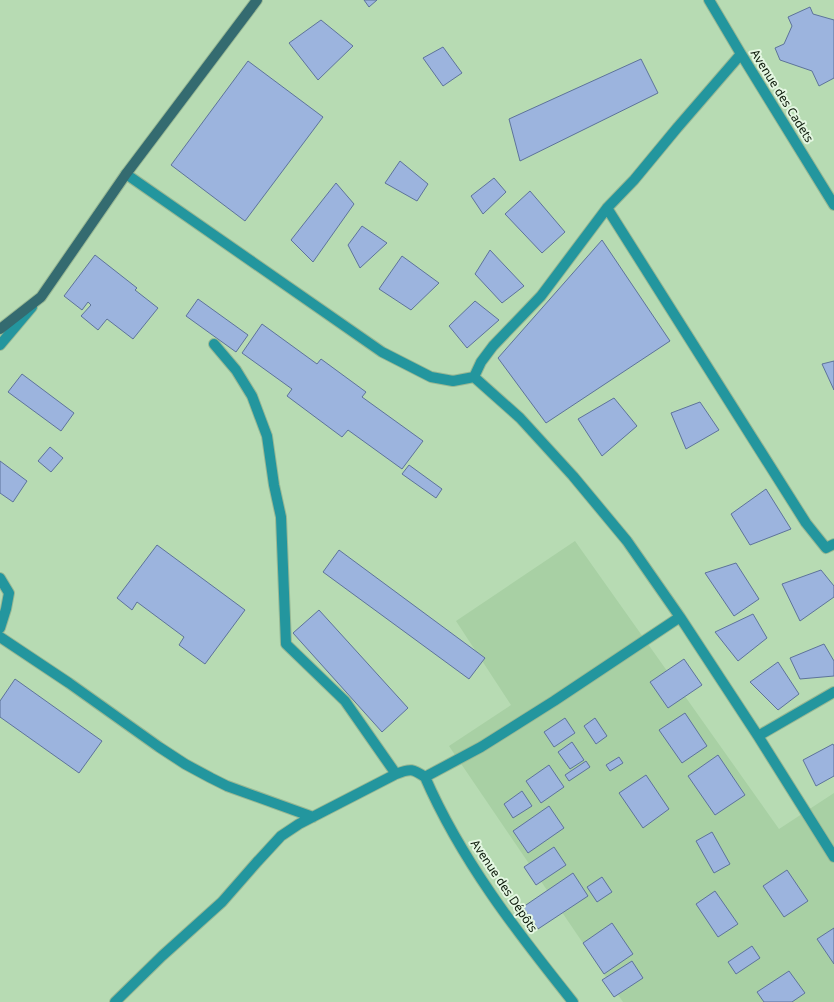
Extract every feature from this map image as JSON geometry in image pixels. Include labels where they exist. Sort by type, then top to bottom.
[{"type":"street","points":[[0,345],[41,297],[126,174],[257,0]]},
{"type":"street","name":"Avenue des Cadets","points":[[709,0],[834,204]]},
{"type":"street","points":[[474,378],[481,362],[493,346],[541,296],[607,208],[634,180],[741,54]]},
{"type":"street","points":[[126,174],[382,352],[430,377],[453,381],[474,378],[520,418],[573,476],[627,541],[680,617],[758,736],[834,857]]},
{"type":"street","points":[[607,208],[806,523],[826,548],[834,544]]},
{"type":"street","points":[[0,329],[41,297]]},
{"type":"street","points":[[214,344],[236,370],[252,396],[267,436],[274,485],[281,517],[286,644],[345,701],[396,774]]},
{"type":"street","points":[[0,578],[9,593],[0,628]]},
{"type":"street","points":[[115,1002],[162,956],[222,902],[281,836],[299,824],[396,774],[406,770],[414,770],[426,777],[487,743],[680,617]]},
{"type":"street","points":[[0,637],[69,683],[184,764],[227,786],[313,817]]},
{"type":"street","points":[[758,736],[834,692]]},
{"type":"street","name":"Avenue des Dépôts","points":[[426,777],[437,804],[452,832],[484,883],[526,942],[573,1002]]},
{"type":"shaded area","points":[[575,541],[779,829],[834,793],[834,1002],[623,1002],[449,746],[511,705],[456,621]]},
{"type":"building","points":[[364,0],[377,0],[369,7]]},
{"type":"building","points":[[810,7],[813,14],[834,20],[834,78],[819,86],[812,71],[780,60],[775,48],[784,44],[792,26],[788,17]]},
{"type":"building","points":[[321,20],[353,46],[318,80],[289,43]]},
{"type":"building","points":[[443,47],[462,73],[443,86],[423,58]]},
{"type":"building","points":[[641,59],[658,93],[520,161],[509,119]]},
{"type":"building","points":[[248,61],[323,117],[245,221],[171,165]]},
{"type":"building","points":[[400,161],[428,184],[417,201],[385,183]]},
{"type":"building","points":[[494,178],[506,192],[483,214],[471,196]]},
{"type":"building","points":[[336,183],[354,204],[313,262],[291,240]]},
{"type":"building","points":[[530,191],[565,232],[542,253],[505,214]]},
{"type":"building","points":[[362,226],[387,243],[360,268],[348,245]]},
{"type":"building","points":[[602,240],[670,341],[546,423],[498,358]]},
{"type":"building","points":[[490,250],[524,286],[502,303],[475,274]]},
{"type":"building","points":[[95,255],[137,288],[135,290],[158,308],[133,339],[107,319],[98,330],[81,316],[91,305],[88,302],[82,310],[64,296]]},
{"type":"building","points":[[402,256],[439,283],[411,310],[379,289]]},
{"type":"building","points":[[198,299],[248,335],[236,352],[186,316]]},
{"type":"building","points":[[475,301],[499,320],[467,348],[449,326]]},
{"type":"building","points":[[262,324],[317,364],[321,359],[366,392],[362,397],[423,441],[402,469],[348,430],[342,437],[287,396],[292,389],[242,353]]},
{"type":"building","points":[[834,361],[834,390],[822,364]]},
{"type":"building","points":[[22,374],[74,413],[61,431],[8,392]]},
{"type":"building","points":[[614,398],[637,426],[602,456],[578,419]]},
{"type":"building","points":[[700,402],[719,430],[686,449],[671,413]]},
{"type":"building","points":[[50,447],[63,458],[51,472],[38,461]]},
{"type":"building","points":[[0,461],[27,481],[13,502],[0,493]]},
{"type":"building","points":[[409,465],[442,489],[436,498],[402,474]]},
{"type":"building","points":[[766,489],[791,529],[750,545],[731,514]]},
{"type":"building","points":[[157,545],[245,610],[205,664],[179,645],[184,637],[137,602],[132,610],[117,598]]},
{"type":"building","points":[[339,550],[485,658],[469,679],[323,572]]},
{"type":"building","points":[[736,563],[759,599],[734,616],[705,573]]},
{"type":"building","points":[[821,570],[834,586],[834,597],[800,621],[782,584]]},
{"type":"building","points":[[319,610],[408,708],[382,732],[293,633]]},
{"type":"building","points":[[753,614],[767,638],[738,661],[715,632]]},
{"type":"building","points":[[824,644],[834,661],[834,676],[800,679],[790,658]]},
{"type":"building","points":[[684,659],[702,685],[668,708],[650,682]]},
{"type":"building","points":[[778,662],[799,694],[778,710],[750,682]]},
{"type":"building","points":[[15,679],[102,741],[79,773],[0,717],[0,701]]},
{"type":"building","points":[[685,713],[707,746],[682,763],[659,730]]},
{"type":"building","points":[[565,718],[575,733],[554,747],[544,732]]},
{"type":"building","points":[[595,718],[607,736],[596,744],[584,726]]},
{"type":"building","points":[[572,742],[584,760],[570,769],[558,752]]},
{"type":"building","points":[[833,744],[834,776],[816,786],[803,760]]},
{"type":"building","points":[[718,755],[745,795],[715,815],[688,776]]},
{"type":"building","points":[[619,757],[623,763],[610,771],[606,765]]},
{"type":"building","points":[[586,761],[590,767],[569,781],[565,775]]},
{"type":"building","points":[[549,765],[564,787],[541,803],[526,781]]},
{"type":"building","points":[[646,775],[669,809],[643,828],[619,793]]},
{"type":"building","points":[[522,791],[532,806],[513,818],[504,804]]},
{"type":"building","points":[[549,806],[564,828],[528,853],[513,831]]},
{"type":"building","points":[[712,832],[730,864],[714,873],[696,841]]},
{"type":"building","points":[[554,847],[566,865],[536,885],[524,867]]},
{"type":"building","points":[[787,870],[808,901],[784,917],[763,886]]},
{"type":"building","points":[[573,873],[588,896],[538,929],[523,907]]},
{"type":"building","points":[[602,877],[612,892],[597,902],[587,887]]},
{"type":"building","points":[[715,891],[738,924],[718,937],[696,904]]},
{"type":"building","points":[[612,923],[633,954],[604,974],[583,943]]},
{"type":"building","points":[[834,928],[834,964],[817,939]]},
{"type":"building","points":[[752,946],[760,958],[736,974],[728,962]]},
{"type":"building","points":[[632,961],[643,978],[614,997],[602,980]]},
{"type":"building","points":[[789,971],[805,993],[792,1002],[764,1002],[757,992]]}]
